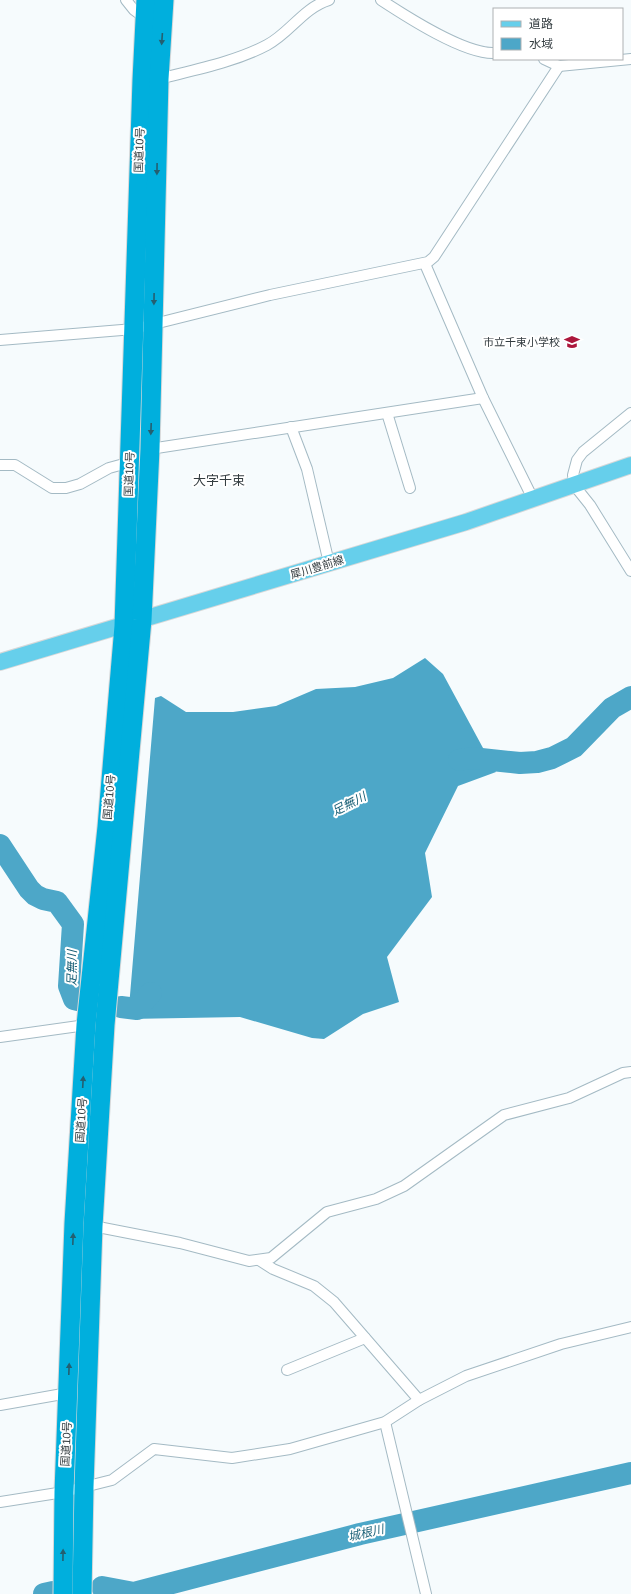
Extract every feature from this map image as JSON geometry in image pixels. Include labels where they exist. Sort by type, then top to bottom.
[{"type":"highway","name":"国道10号","points":[[82,1594],[93,1226],[105,1025],[142,620],[154,324],[159,79],[164,0]]},
{"type":"highway","name":"国道10号","points":[[63,1594],[64,1492],[74,1223],[86,1025],[107,827],[124,626],[145,9]]},
{"type":"main road","name":"犀川豊前線","points":[[0,662],[124,626],[466,522],[631,465]]},
{"type":"street","points":[[126,0],[134,10],[145,9]]},
{"type":"street","points":[[159,79],[217,63],[268,45],[302,15],[322,2],[329,0]]},
{"type":"street","points":[[381,0],[409,19],[464,46],[485,53],[493,53]]},
{"type":"street","points":[[546,60],[559,66],[621,60]]},
{"type":"street","points":[[0,340],[134,329],[270,295],[425,264],[434,257],[559,66]]},
{"type":"street","points":[[425,264],[483,398],[533,499]]},
{"type":"street","points":[[0,465],[14,465],[52,488],[66,488],[80,484],[109,468],[120,465],[130,467],[150,449],[483,398]]},
{"type":"street","points":[[387,413],[410,488]]},
{"type":"street","points":[[631,413],[583,452],[577,460],[573,475],[574,485],[590,505],[631,571]]},
{"type":"street","points":[[291,427],[307,469],[328,563]]},
{"type":"street","points":[[0,1038],[86,1025]]},
{"type":"street","points":[[93,1226],[180,1243],[249,1262],[271,1258],[327,1212],[376,1199],[404,1186],[504,1115],[569,1098],[623,1073],[631,1072]]},
{"type":"street","points":[[259,1260],[274,1269],[314,1286],[334,1302],[419,1400]]},
{"type":"street","points":[[0,1502],[64,1492],[112,1480],[154,1449],[232,1458],[290,1449],[385,1422],[419,1400],[466,1376],[561,1344],[631,1327]]},
{"type":"street","points":[[287,1370],[365,1338]]},
{"type":"street","points":[[0,1405],[68,1393]]},
{"type":"street","points":[[385,1422],[426,1594]]},
{"type":"water","points":[[425,658],[443,674],[496,772],[458,786],[425,853],[432,897],[387,957],[399,1002],[363,1014],[324,1039],[312,1038],[240,1017],[128,1019],[155,698],[161,696],[186,712],[233,712],[276,706],[316,689],[355,687],[393,678]]},
{"type":"waterway","name":"足無川","points":[[459,760],[472,758],[520,763],[537,762],[552,758],[574,747],[612,708],[631,697]]},
{"type":"waterway","name":"足無川","points":[[0,845],[29,889],[35,895],[43,899],[57,902],[73,924],[69,986],[74,999],[78,1000]]},
{"type":"waterway","name":"足無川","points":[[121,1007],[137,1009],[151,993]]},
{"type":"waterway","name":"城根川","points":[[102,1587],[134,1593],[360,1534],[631,1473]]},
{"type":"waterway","name":"城根川","points":[[44,1594],[53,1592]]},
{"type":"place","name":"市立千束小学校","points":[[572,342]]},
{"type":"district","name":"大字千束","points":[[219,480]]}]
